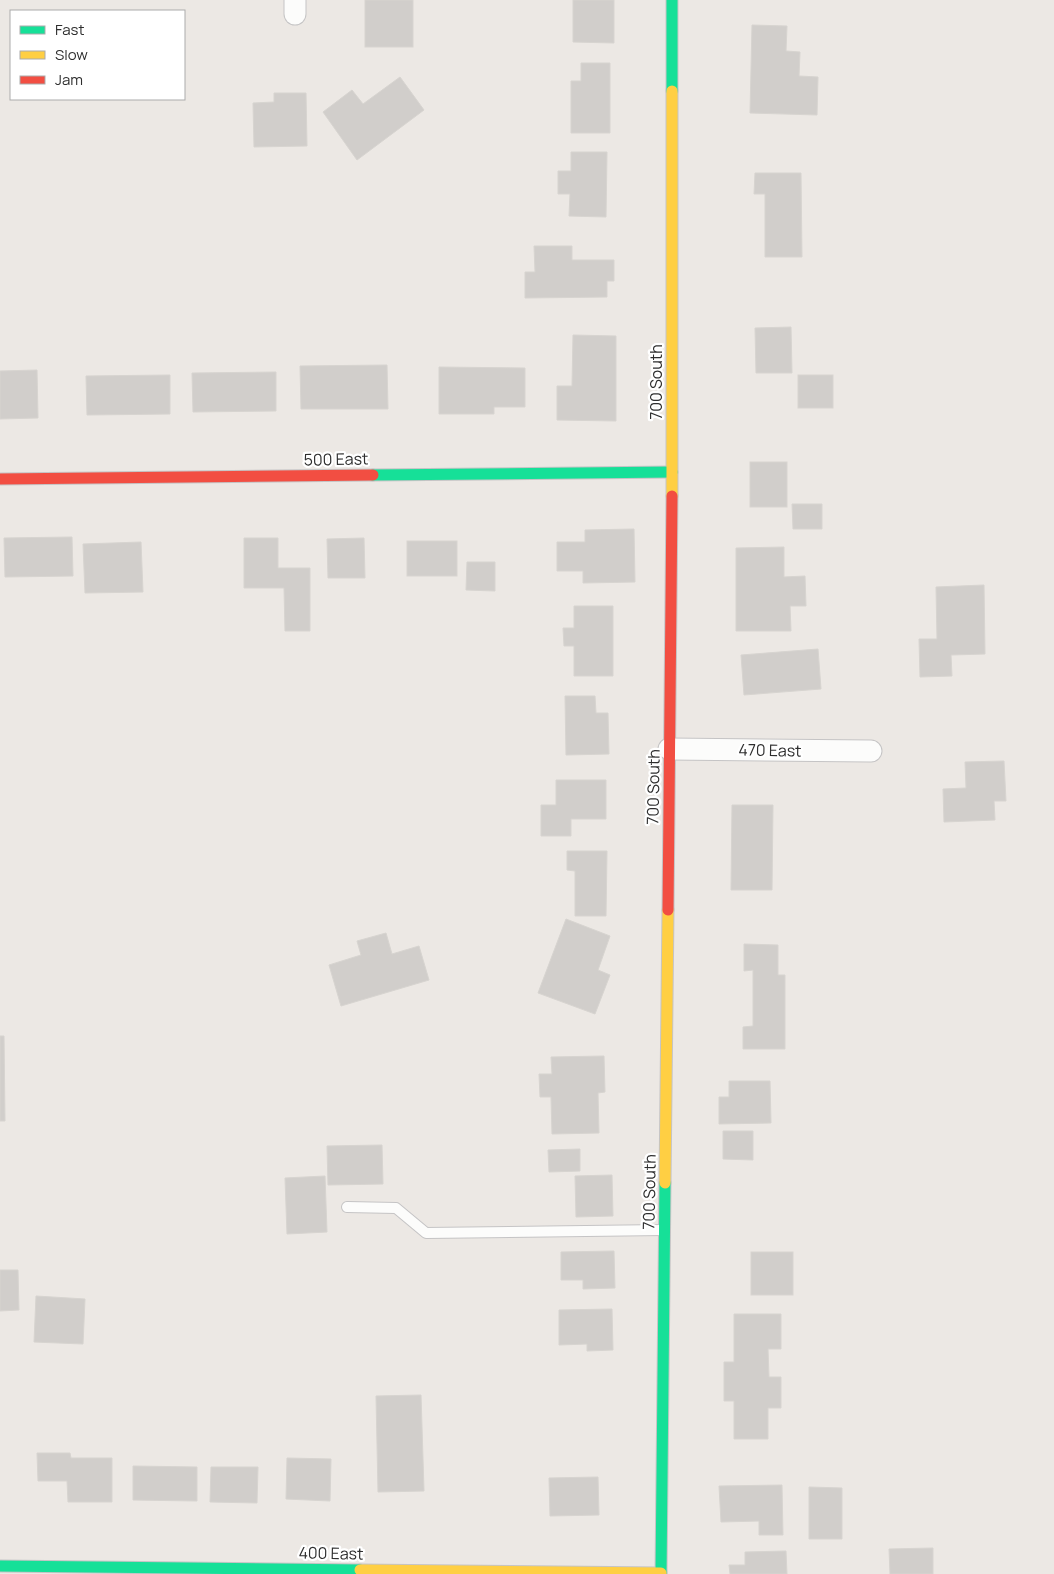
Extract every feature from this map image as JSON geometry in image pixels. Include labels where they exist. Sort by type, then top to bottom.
[{"type":"street","name":"700 South","points":[[661,1574],[672,472],[672,0]]},
{"type":"street","name":"500 East","points":[[0,479],[672,472]]},
{"type":"street","name":"470 East","points":[[669,749],[871,751]]},
{"type":"street","name":"400 East","points":[[0,1566],[661,1574]]},
{"type":"lane","points":[[346,1207],[396,1208],[426,1232],[665,1230]]},
{"type":"building","points":[[365,0],[413,0],[413,47],[365,47]]},
{"type":"building","points":[[573,0],[614,0],[614,43],[573,42]]},
{"type":"building","points":[[752,25],[787,26],[786,51],[800,52],[799,76],[818,77],[817,115],[750,113]]},
{"type":"building","points":[[581,63],[610,63],[610,133],[571,133],[571,81],[581,81]]},
{"type":"building","points":[[400,77],[424,110],[357,160],[323,112],[352,90],[363,104]]},
{"type":"building","points":[[274,93],[306,93],[307,146],[254,147],[253,103],[274,102]]},
{"type":"building","points":[[571,152],[607,152],[606,217],[569,216],[570,194],[558,194],[558,171],[571,171]]},
{"type":"building","points":[[755,173],[801,173],[802,257],[765,257],[765,194],[754,194]]},
{"type":"building","points":[[534,246],[572,246],[572,260],[614,260],[614,281],[607,281],[607,297],[525,298],[525,272],[535,272]]},
{"type":"building","points":[[791,327],[792,373],[756,373],[755,328]]},
{"type":"building","points":[[573,335],[616,336],[616,421],[557,420],[557,386],[572,386]]},
{"type":"building","points":[[387,365],[388,409],[301,409],[300,366]]},
{"type":"building","points":[[439,367],[525,368],[525,407],[494,407],[494,414],[439,414]]},
{"type":"building","points":[[37,370],[38,418],[0,419],[0,371]]},
{"type":"building","points":[[276,372],[276,411],[193,412],[192,373]]},
{"type":"building","points":[[170,375],[170,414],[87,415],[86,376]]},
{"type":"building","points":[[798,375],[833,375],[833,408],[798,408]]},
{"type":"building","points":[[750,462],[787,462],[787,507],[750,507]]},
{"type":"building","points":[[792,504],[822,504],[822,529],[793,529]]},
{"type":"building","points":[[634,529],[635,582],[583,583],[583,571],[557,571],[557,542],[585,542],[585,530]]},
{"type":"building","points":[[72,537],[73,576],[5,577],[4,538]]},
{"type":"building","points":[[244,538],[278,538],[278,568],[310,568],[310,631],[285,631],[284,588],[244,588]]},
{"type":"building","points":[[364,538],[365,578],[328,578],[327,539]]},
{"type":"building","points":[[407,541],[457,541],[457,576],[407,576]]},
{"type":"building","points":[[141,542],[143,592],[85,593],[83,544]]},
{"type":"building","points":[[784,547],[784,577],[805,576],[806,606],[790,606],[791,631],[736,631],[736,548]]},
{"type":"building","points":[[467,562],[495,562],[495,591],[466,590]]},
{"type":"building","points":[[984,585],[985,654],[951,655],[952,676],[920,677],[919,639],[937,639],[936,587]]},
{"type":"building","points":[[574,606],[613,606],[613,676],[574,676],[574,646],[564,646],[563,628],[574,628]]},
{"type":"building","points":[[818,649],[821,689],[744,695],[741,655]]},
{"type":"building","points":[[565,696],[595,696],[596,713],[608,713],[609,754],[566,755]]},
{"type":"building","points":[[1004,761],[1006,801],[994,801],[995,820],[944,822],[943,789],[966,788],[965,762]]},
{"type":"building","points":[[556,780],[606,780],[606,819],[571,819],[571,836],[541,836],[541,805],[556,805]]},
{"type":"building","points":[[732,805],[773,805],[772,890],[731,890]]},
{"type":"building","points":[[567,851],[607,851],[606,916],[575,916],[575,871],[567,870]]},
{"type":"building","points":[[566,919],[610,936],[598,970],[610,975],[595,1014],[538,993]]},
{"type":"building","points":[[386,933],[392,954],[419,946],[429,980],[341,1006],[329,965],[361,955],[357,941]]},
{"type":"building","points":[[744,944],[778,945],[778,975],[785,975],[785,1049],[743,1049],[743,1027],[753,1026],[753,970],[744,971]]},
{"type":"building","points":[[0,1036],[4,1036],[5,1121],[0,1121]]},
{"type":"building","points":[[604,1056],[605,1092],[598,1093],[599,1133],[552,1134],[551,1097],[540,1097],[539,1074],[552,1074],[551,1057]]},
{"type":"building","points":[[729,1081],[770,1081],[771,1123],[719,1124],[719,1097],[729,1097]]},
{"type":"building","points":[[723,1131],[753,1131],[753,1160],[723,1159]]},
{"type":"building","points":[[382,1145],[383,1184],[328,1185],[327,1146]]},
{"type":"building","points":[[580,1149],[580,1171],[549,1172],[548,1150]]},
{"type":"building","points":[[612,1175],[613,1216],[576,1217],[575,1176]]},
{"type":"building","points":[[325,1176],[327,1232],[287,1234],[285,1178]]},
{"type":"building","points":[[614,1251],[615,1288],[583,1289],[583,1280],[561,1280],[561,1252]]},
{"type":"building","points":[[751,1252],[793,1252],[793,1295],[751,1295]]},
{"type":"building","points":[[0,1270],[18,1270],[19,1310],[0,1311]]},
{"type":"building","points":[[36,1296],[85,1299],[83,1344],[34,1342]]},
{"type":"building","points":[[612,1309],[613,1350],[587,1351],[587,1344],[559,1345],[559,1310]]},
{"type":"building","points":[[734,1314],[781,1314],[781,1349],[768,1349],[769,1377],[781,1377],[781,1408],[768,1408],[768,1439],[734,1439],[734,1401],[724,1401],[724,1362],[734,1362]]},
{"type":"building","points":[[421,1395],[424,1491],[378,1492],[376,1396]]},
{"type":"building","points":[[37,1453],[70,1453],[71,1458],[112,1458],[112,1502],[68,1502],[67,1481],[38,1481]]},
{"type":"building","points":[[287,1458],[331,1459],[330,1501],[286,1499]]},
{"type":"building","points":[[133,1466],[197,1467],[197,1501],[133,1500]]},
{"type":"building","points":[[211,1467],[258,1467],[257,1503],[210,1502]]},
{"type":"building","points":[[598,1477],[599,1515],[550,1516],[549,1478]]},
{"type":"building","points":[[782,1485],[783,1535],[759,1535],[759,1521],[721,1522],[719,1486]]},
{"type":"building","points":[[809,1487],[842,1488],[842,1539],[809,1539]]},
{"type":"building","points":[[933,1548],[933,1574],[890,1574],[889,1549]]},
{"type":"building","points":[[786,1551],[787,1574],[730,1574],[729,1565],[745,1565],[745,1552]]},
{"type":"traffic: fast","points":[[672,0],[672,91]]},
{"type":"traffic: fast","points":[[373,475],[672,472]]},
{"type":"traffic: fast","points":[[661,1574],[665,1183]]},
{"type":"traffic: fast","points":[[0,1566],[360,1570]]},
{"type":"traffic: slow","points":[[672,91],[672,496]]},
{"type":"traffic: slow","points":[[665,1183],[668,910]]},
{"type":"traffic: slow","points":[[360,1570],[661,1573]]},
{"type":"traffic: jam","points":[[0,479],[373,475]]},
{"type":"traffic: jam","points":[[668,910],[672,496]]}]
